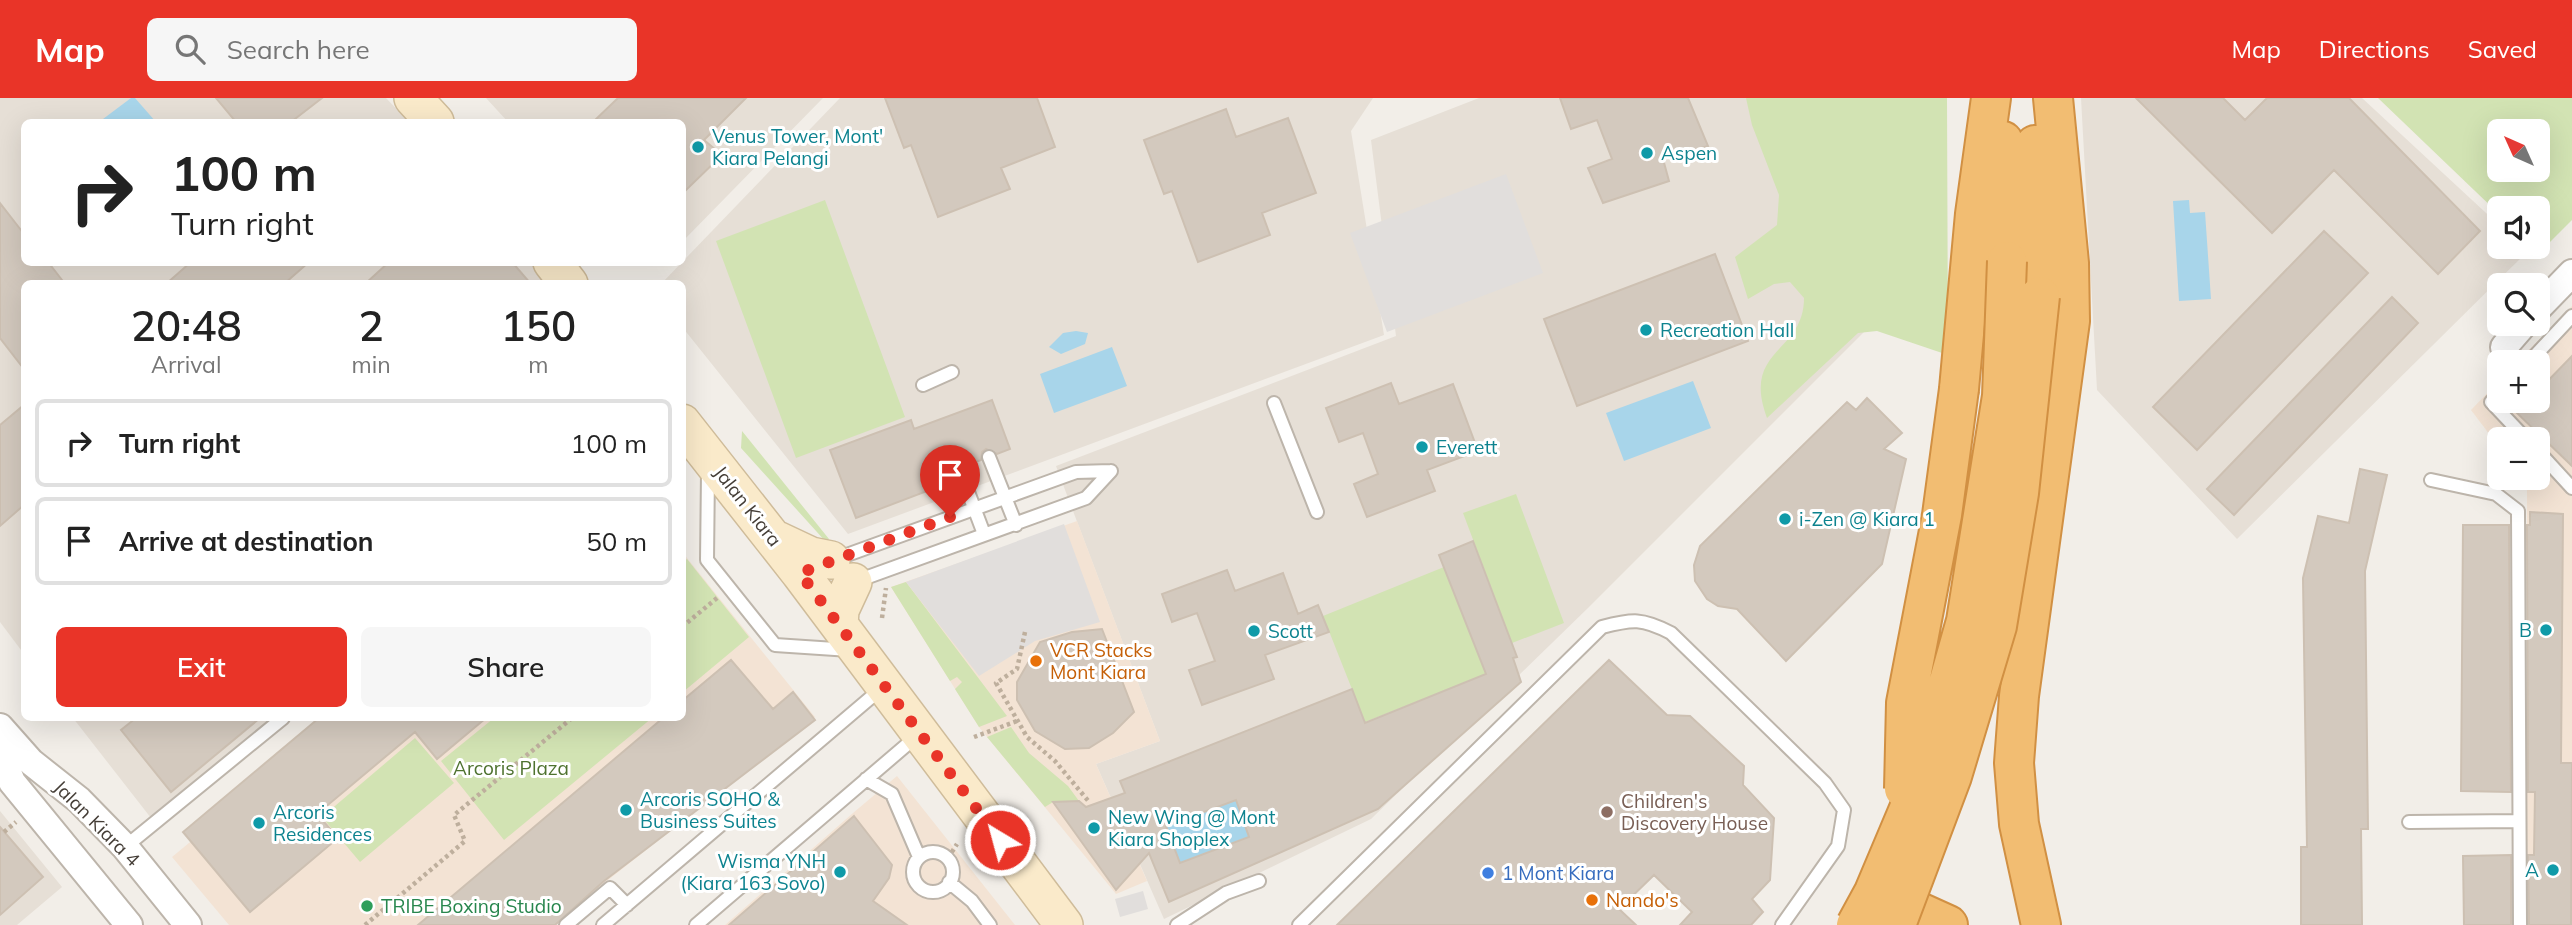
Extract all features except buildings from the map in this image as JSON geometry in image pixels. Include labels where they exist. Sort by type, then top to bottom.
[{"type":"highway","points":[[1856,925],[1874,892],[1920,783],[1966,621],[2002,396],[2007,261],[2004,146],[1994,98]]},
{"type":"highway","points":[[1926,925],[1910,855],[1904,794],[1906,703],[1942,515],[1959,389],[1975,214],[1994,98]]},
{"type":"highway","points":[[1896,925],[1952,776],[1997,626],[2019,493],[2040,296],[2035,134],[2038,98]]},
{"type":"highway","points":[[2041,925],[2019,824],[2014,763],[2019,696],[2070,321],[2069,263],[2053,98]]},
{"type":"highway","points":[[1845,925],[1852,917],[1871,907],[1906,906],[1948,925]]},
{"type":"main road","points":[[413,98],[432,119]]},
{"type":"main road","points":[[555,266],[566,280]]},
{"type":"main road","name":"Jalan Kiara","points":[[686,428],[773,538],[836,581],[848,638],[1064,925]]},
{"type":"street","points":[[2550,296],[2572,273]]},
{"type":"street","points":[[2504,347],[2514,336]]},
{"type":"street","name":"Jalan Kiara 4","points":[[0,727],[32,762],[79,800],[125,847],[188,925]]},
{"type":"street","name":"Jalan Kiara 4","points":[[0,753],[12,782],[129,925]]},
{"type":"street","points":[[90,875],[125,847]]},
{"type":"lane","points":[[2540,350],[2572,316]]},
{"type":"lane","points":[[923,385],[952,372]]},
{"type":"lane","points":[[1273,403],[1317,512]]},
{"type":"lane","points":[[2501,413],[2515,427]]},
{"type":"lane","points":[[708,456],[707,560],[775,645],[848,638]]},
{"type":"lane","points":[[989,457],[1016,525]]},
{"type":"lane","points":[[2550,464],[2572,488]]},
{"type":"lane","points":[[959,468],[984,534]]},
{"type":"lane","points":[[1111,471],[1086,498],[1016,525],[836,581],[976,508],[1076,472],[1111,471]]},
{"type":"lane","points":[[2431,480],[2496,494],[2518,511],[2519,925]]},
{"type":"lane","points":[[1299,925],[1602,627],[1647,620],[1671,633],[1825,783],[1844,810],[1838,846],[1782,925]]},
{"type":"lane","points":[[603,925],[885,685]]},
{"type":"lane","points":[[125,847],[279,721]]},
{"type":"lane","points":[[696,925],[919,734]]},
{"type":"lane","points":[[866,779],[892,794],[919,857],[913,875],[919,887],[932,892],[949,883],[953,870],[948,858],[930,852],[919,857]]},
{"type":"lane","points":[[2409,822],[2519,821]]},
{"type":"lane","points":[[1177,925],[1226,893],[1259,881]]},
{"type":"lane","points":[[949,883],[972,901],[990,925]]},
{"type":"lane","points":[[566,925],[610,888],[627,905]]},
{"type":"path","points":[[836,581],[883,618]]},
{"type":"path","points":[[686,623],[730,588]]},
{"type":"path","points":[[1025,632],[1017,669],[996,683],[1027,737],[1055,761],[1090,803]]},
{"type":"path","points":[[365,925],[465,841],[454,815],[568,721]]},
{"type":"path","points":[[974,737],[1017,721]]},
{"type":"path","points":[[4,832],[17,822]]},
{"type":"path","points":[[948,858],[957,844]]},
{"type":"shaded area","points":[[0,98],[386,98],[406,119],[21,119],[21,266],[535,266],[547,280],[21,280],[21,650],[0,622]]},
{"type":"shaded area","points":[[486,98],[823,98],[686,238],[686,119],[505,119]]},
{"type":"shaded area","points":[[840,98],[1373,98],[1351,131],[1384,335],[848,534],[686,332],[686,280],[665,280],[678,266],[686,266],[686,258]]},
{"type":"shaded area","points":[[1479,98],[1775,98],[1874,322],[1589,607],[1371,819],[1164,919],[1096,764],[1160,741],[1056,466],[1396,336],[1371,140]]},
{"type":"shaded area","points":[[2081,98],[2362,98],[2487,214],[2487,259],[2520,259],[2506,273],[2487,273],[2487,292],[2237,539],[2097,390]]},
{"type":"shaded area","points":[[1506,174],[1543,273],[1387,332],[1350,233]]},
{"type":"shaded area","points":[[2572,306],[2572,925],[2527,925],[2527,490],[2550,490],[2550,427],[2487,427],[2487,431],[2471,410],[2487,393],[2487,413],[2550,413],[2550,350],[2529,350],[2543,336],[2550,336],[2550,328]]},
{"type":"shaded area","points":[[1077,521],[1160,741],[1096,764],[1147,881],[1116,894],[979,727],[891,587]]},
{"type":"shaded area","points":[[1064,524],[1100,622],[1035,641],[979,676],[906,582]]},
{"type":"shaded area","points":[[686,557],[815,717],[551,925],[229,925],[172,857],[336,721],[686,721]]},
{"type":"shaded area","points":[[75,721],[268,721],[151,818]]},
{"type":"shaded area","points":[[897,776],[1015,925],[725,925],[853,813]]},
{"type":"shaded area","points":[[0,811],[62,887],[17,925],[0,925]]},
{"type":"shaded area","points":[[1143,891],[1148,909],[1120,917],[1115,899]]},
{"type":"green space","points":[[1746,98],[1947,98],[1948,355],[1877,331],[1858,333],[1767,418],[1761,395],[1762,378],[1767,364],[1795,331],[1804,298],[1790,282],[1774,284],[1748,299],[1735,257],[1777,225],[1779,195],[1752,125]]},
{"type":"green space","points":[[2378,98],[2572,98],[2572,220],[2550,242],[2550,196],[2487,196],[2487,202]]},
{"type":"green space","points":[[825,200],[905,417],[796,458],[716,241]]},
{"type":"green space","points":[[742,431],[829,539],[826,542],[741,448]]},
{"type":"green space","points":[[1516,494],[1564,623],[1512,643],[1463,513]]},
{"type":"green space","points":[[686,560],[749,637],[686,690]]},
{"type":"green space","points":[[1444,567],[1486,674],[1365,722],[1323,616]]},
{"type":"green space","points":[[906,582],[1007,716],[979,727],[955,689],[962,682],[957,677],[950,681],[891,587]]},
{"type":"green space","name":"Arcoris Plaza","points":[[490,721],[648,721],[504,840],[441,761]]},
{"type":"green space","points":[[1011,727],[1029,753],[1068,786],[1079,801],[1053,802],[1045,807],[987,737]]},
{"type":"green space","points":[[415,738],[454,783],[360,862],[322,817]]},
{"type":"water","points":[[131,98],[135,98],[153,119],[103,119]]},
{"type":"water","points":[[2189,200],[2190,213],[2205,212],[2211,299],[2179,301],[2173,201]]},
{"type":"water","points":[[1063,333],[1088,333],[1085,344],[1061,354],[1049,347]]},
{"type":"water","points":[[1112,347],[1127,386],[1054,413],[1040,374]]},
{"type":"water","points":[[1693,381],[1711,428],[1624,461],[1606,413]]},
{"type":"water","points":[[1236,800],[1249,837],[1180,863],[1166,826]]},
{"type":"place","name":"Venus Tower, Mont' Kiara Pelangi","points":[[698,147]]},
{"type":"place","name":"Aspen","points":[[1647,153]]},
{"type":"place","name":"Recreation Hall","points":[[1646,330]]},
{"type":"place","name":"Everett","points":[[1422,447]]},
{"type":"place","name":"i-Zen @ Kiara 1","points":[[1785,519]]},
{"type":"place","name":"B","points":[[2546,630]]},
{"type":"place","name":"Scott","points":[[1254,631]]},
{"type":"place","name":"VCR Stacks Mont Kiara","points":[[1036,661]]},
{"type":"place","name":"Arcoris SOHO & Business Suites","points":[[626,810]]},
{"type":"place","name":"Children's Discovery House","points":[[1607,812]]},
{"type":"place","name":"Arcoris Residences","points":[[259,823]]},
{"type":"place","name":"New Wing @ Mont Kiara Shoplex","points":[[1094,828]]},
{"type":"place","name":"A","points":[[2553,870]]},
{"type":"place","name":"Wisma YNH (Kiara 163 Sovo)","points":[[840,872]]},
{"type":"place","name":"1 Mont Kiara","points":[[1488,873]]},
{"type":"place","name":"Nando's","points":[[1592,900]]},
{"type":"place","name":"TRIBE Boxing Studio","points":[[367,906]]},
{"type":"route","points":[[950,517],[800,573],[1000,840]]}]
